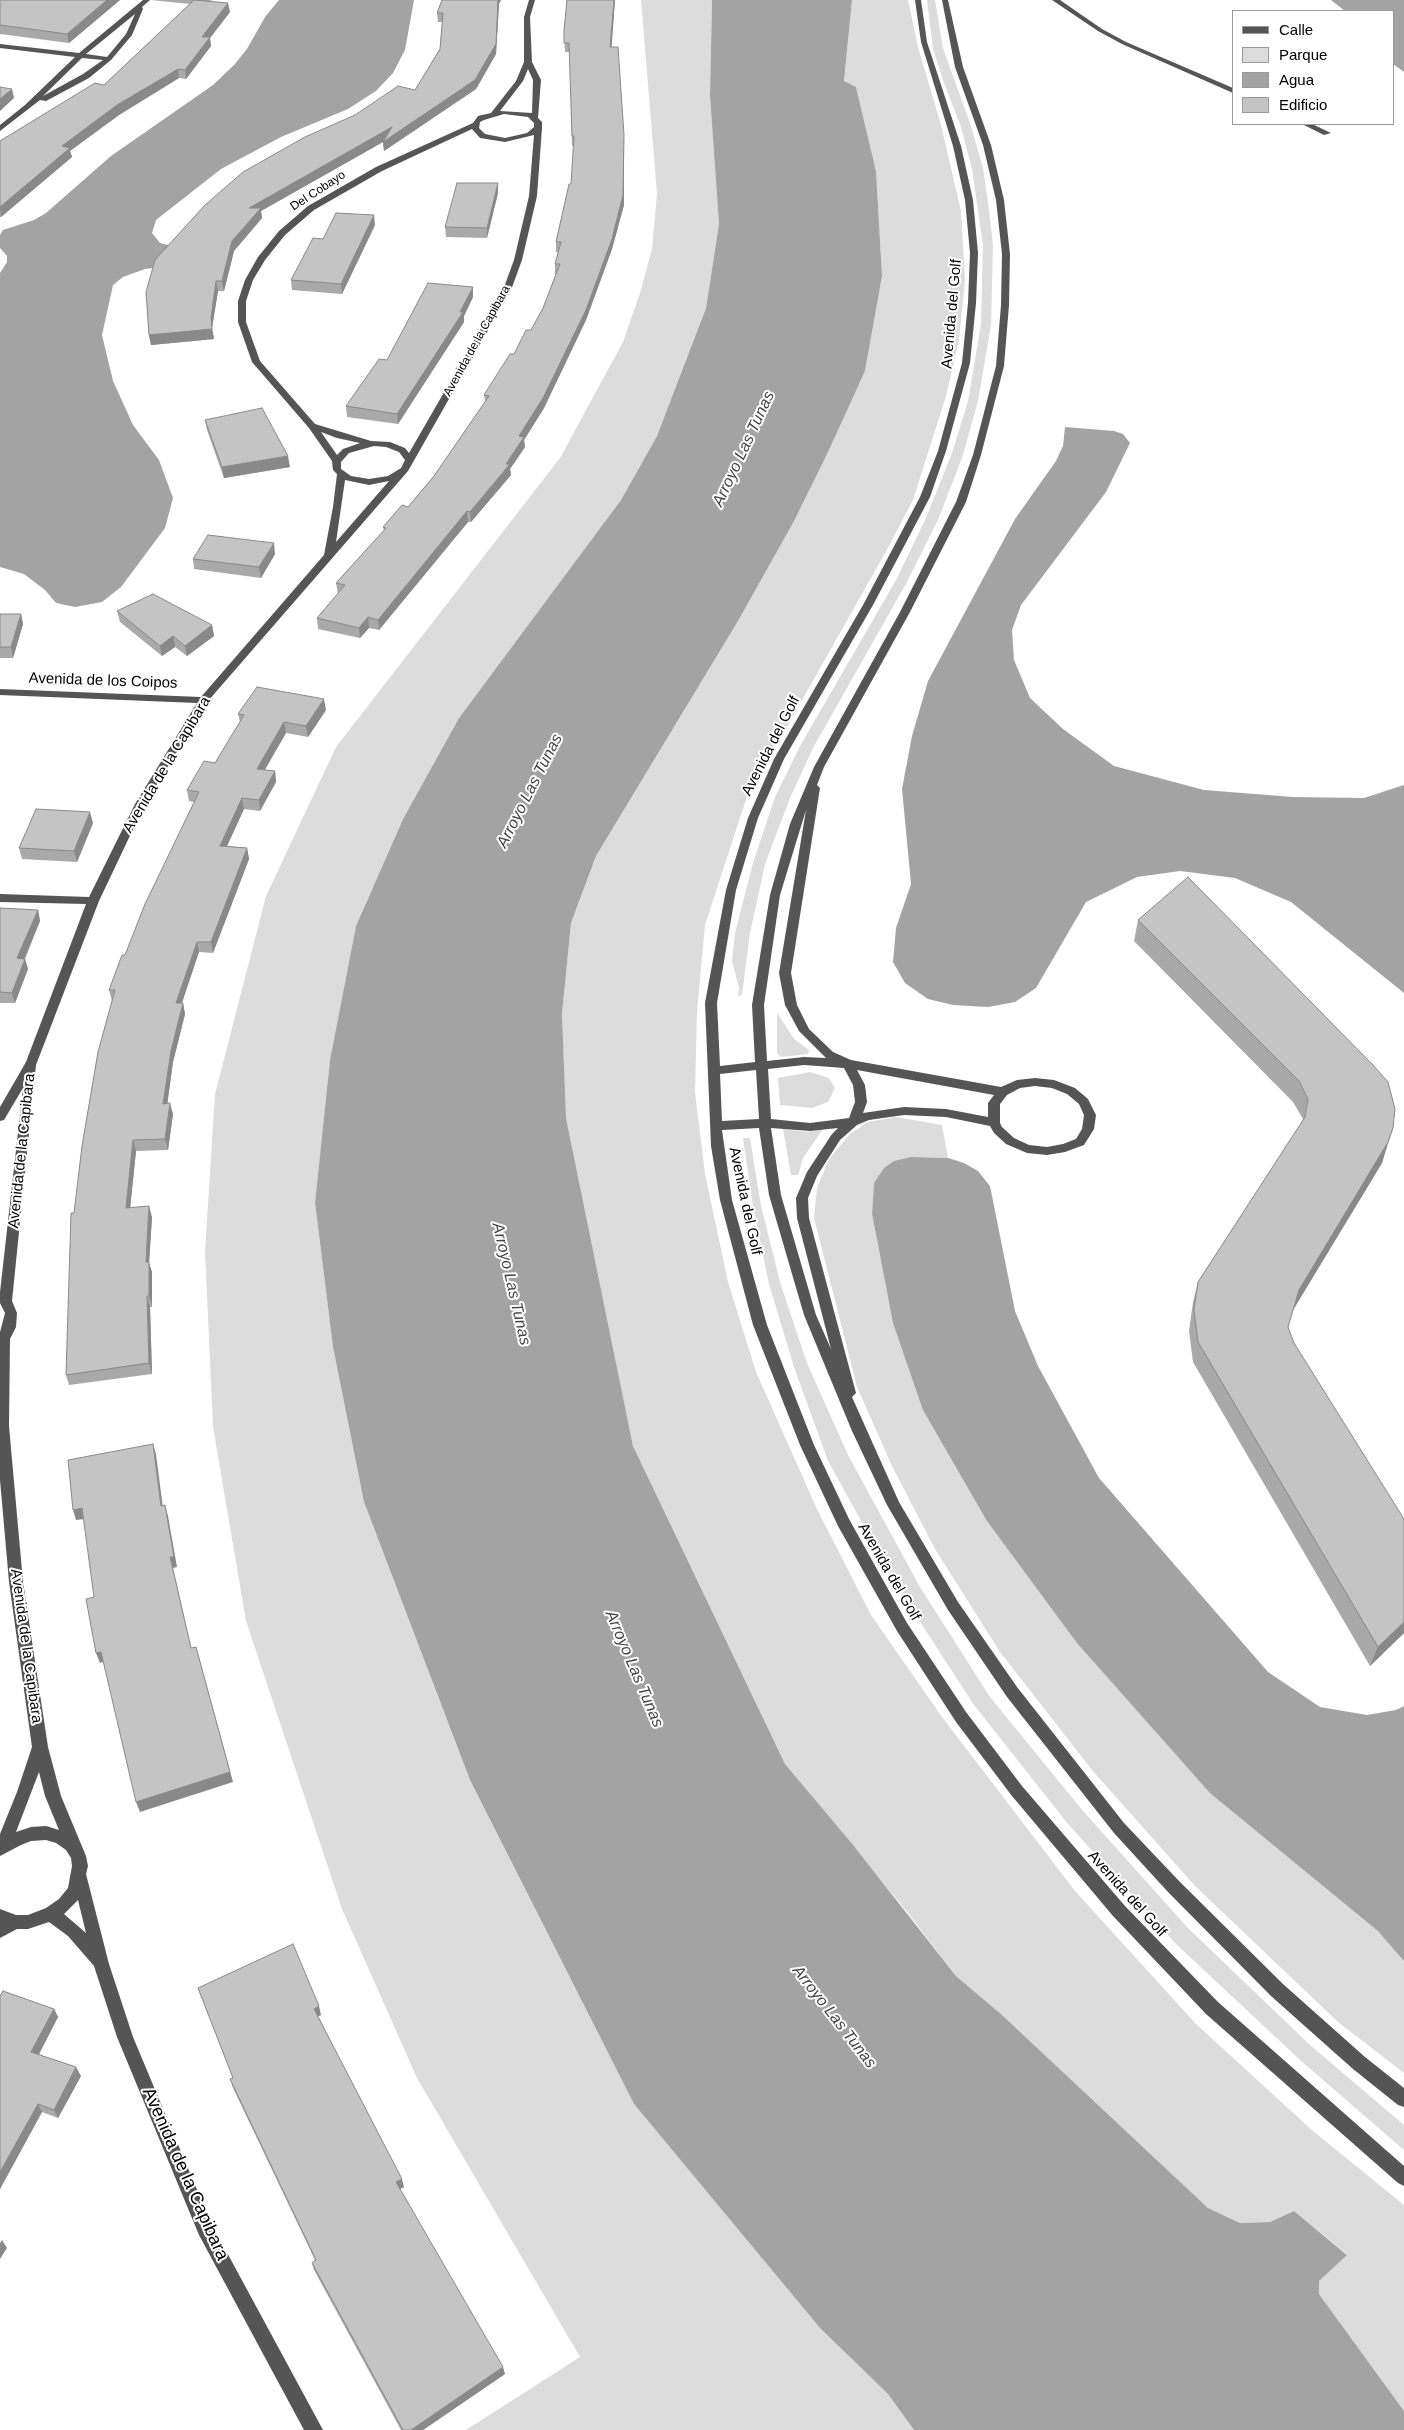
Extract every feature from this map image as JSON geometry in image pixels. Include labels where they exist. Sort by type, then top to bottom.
[{"type":"street","points":[[0,129],[28,106],[80,56],[147,0]]},
{"type":"street","name":"Avenida de la Capibara","points":[[0,1117],[32,1062],[93,901],[140,804],[204,700],[405,469],[409,460],[412,437],[458,377],[507,290],[518,260],[533,196],[537,155],[538,122],[535,118],[537,80],[528,62],[527,17],[532,0]]},
{"type":"street","name":"Avenida del Golf","points":[[918,0],[926,50],[957,146],[969,200],[974,253],[972,303],[966,363],[942,451],[925,497],[873,597],[779,759],[753,818],[731,890],[711,1003],[717,1146],[726,1200],[760,1325],[800,1427],[843,1522],[902,1628],[962,1718],[1017,1791],[1119,1911],[1212,2008],[1404,2178]]},
{"type":"street","name":"Avenida del Golf","points":[[945,0],[959,67],[987,145],[1000,200],[1006,254],[1006,305],[1000,366],[977,455],[961,502],[905,612],[819,767],[795,824],[775,894],[758,1005],[765,1123],[775,1195],[791,1256],[810,1315],[859,1431],[894,1505],[953,1606],[1012,1692],[1113,1821],[1174,1886],[1277,1990],[1359,2063],[1404,2098]]},
{"type":"street","points":[[1055,0],[1100,30],[1124,43],[1232,91]]},
{"type":"street","points":[[28,106],[86,76],[108,59],[129,35],[141,6]]},
{"type":"street","points":[[0,46],[108,59]]},
{"type":"street","name":"Avenida de la Capibara","points":[[475,125],[481,118],[495,113],[519,81],[528,62]]},
{"type":"street","points":[[495,113],[522,113],[535,118]]},
{"type":"street","points":[[475,125],[478,133],[490,138],[513,139],[529,135],[538,128]]},
{"type":"street","name":"Del Cobayo","points":[[336,461],[312,426],[262,369],[250,349],[242,322],[242,300],[249,280],[282,233],[311,208],[378,169],[475,125]]},
{"type":"street","points":[[1308,125],[1327,133]]},
{"type":"street","name":"Del Cobayo","points":[[441,142],[471,138],[490,138]]},
{"type":"street","points":[[513,139],[537,155]]},
{"type":"street","name":"Del Cobayo","points":[[312,426],[340,436],[374,443]]},
{"type":"street","points":[[387,444],[412,437]]},
{"type":"street","points":[[400,474],[391,478],[369,482],[358,481],[341,474],[335,466],[339,455],[354,447],[374,443],[387,444],[402,450],[409,460]]},
{"type":"street","points":[[329,555],[338,507],[341,474]]},
{"type":"street","name":"Avenida de los Coipos","points":[[0,692],[204,700]]},
{"type":"street","points":[[819,767],[785,974],[791,1005],[805,1031],[829,1055],[848,1064],[859,1085],[861,1102],[853,1122],[836,1137],[811,1175],[802,1198],[803,1218],[859,1431]]},
{"type":"street","points":[[0,898],[93,901]]},
{"type":"street","points":[[714,1071],[804,1061],[848,1064],[1003,1092]]},
{"type":"street","name":"Avenida de la Capibara","points":[[32,1062],[3,1297],[10,1313],[10,1327],[2,1343],[1,1425],[16,1582],[40,1747],[53,1796],[78,1856],[80,1877],[102,1964],[125,2037],[205,2228],[314,2430]]},
{"type":"street","points":[[1035,1082],[1054,1084],[1071,1091],[1084,1102],[1090,1115],[1088,1129],[1080,1142],[1065,1148],[1047,1151],[1027,1149],[1010,1141],[998,1130],[994,1123],[994,1103],[1003,1092],[1017,1084],[1035,1082]]},
{"type":"street","points":[[716,1126],[765,1123],[810,1127],[853,1122],[867,1116],[904,1111],[946,1113],[994,1123]]},
{"type":"street","name":"Avenida de la Capibara","points":[[1,1849],[25,1792],[40,1747]]},
{"type":"street","name":"Avenida de la Capibara","points":[[1,1849],[16,1839],[31,1834],[46,1833],[60,1837],[71,1845],[78,1856]]},
{"type":"street","points":[[0,1930],[16,1922],[40,1919],[51,1914],[70,1897],[80,1877]]},
{"type":"street","name":"Avenida de la Capibara","points":[[51,1914],[74,1930],[102,1964]]},
{"type":"street","points":[[0,1916],[16,1922]]},
{"type":"green space","points":[[641,0],[712,0],[710,96],[719,224],[706,308],[657,436],[621,500],[459,718],[403,819],[356,926],[330,1060],[315,1204],[333,1347],[364,1502],[470,1780],[634,2104],[820,2328],[888,2394],[914,2430],[466,2430],[580,2357],[417,2078],[342,1909],[246,1621],[213,1427],[205,1251],[215,1094],[266,896],[336,747],[560,458],[623,342],[640,293],[652,249],[657,194]]},
{"type":"green space","points":[[852,0],[908,0],[918,47],[941,125],[961,211],[965,280],[959,340],[946,396],[913,500],[783,734],[754,775],[705,925],[697,1012],[695,1092],[705,1174],[728,1282],[756,1372],[816,1507],[871,1615],[942,1717],[1075,1891],[1196,2024],[1313,2131],[1404,2205],[1404,2411],[1319,2294],[1319,2281],[1347,2254],[1294,2211],[1270,2222],[1240,2223],[1208,2208],[1002,2015],[956,1976],[908,1913],[785,1764],[633,1446],[566,1118],[562,1014],[571,923],[596,856],[738,621],[793,523],[865,371],[882,276],[876,171],[856,87],[844,82]]},
{"type":"green space","points":[[927,0],[935,0],[943,48],[971,126],[983,168],[989,209],[993,245],[991,325],[978,401],[963,455],[938,520],[907,582],[813,748],[790,798],[765,864],[750,933],[742,995],[738,996],[739,988],[732,961],[735,933],[753,863],[775,797],[800,746],[896,580],[926,518],[952,453],[968,401],[981,324],[983,245],[972,169],[961,127],[933,49]]},
{"type":"green space","points":[[777,1013],[794,1039],[809,1050],[808,1054],[781,1057],[777,1053]]},
{"type":"green space","points":[[810,1072],[829,1078],[835,1088],[828,1102],[812,1108],[780,1105],[778,1078]]},
{"type":"green space","points":[[896,1117],[942,1125],[948,1158],[911,1157],[874,1183],[872,1214],[893,1323],[1404,1961],[1404,2073],[1338,2022],[1195,1886],[1092,1770],[1000,1652],[935,1549],[892,1466],[857,1387],[814,1218],[817,1188],[829,1159],[850,1134],[868,1122]]},
{"type":"green space","points":[[783,1129],[807,1132],[823,1129],[803,1158],[798,1175],[791,1175]]},
{"type":"green space","points":[[743,1138],[750,1138],[761,1206],[780,1282],[807,1363],[848,1455],[920,1587],[990,1697],[1083,1811],[1188,1928],[1310,2045],[1404,2125],[1404,2150],[1300,2060],[1175,1943],[1068,1824],[974,1705],[900,1591],[828,1461],[794,1367],[769,1284],[753,1206]]},
{"type":"water","points":[[279,0],[414,0],[405,50],[393,73],[376,91],[348,109],[281,137],[221,169],[156,220],[152,233],[160,243],[181,248],[174,266],[145,269],[123,277],[113,285],[102,335],[113,381],[133,425],[159,460],[173,498],[165,528],[121,587],[102,602],[75,607],[56,603],[45,590],[24,574],[0,567],[0,273],[7,262],[7,256],[0,248],[0,235],[3,230],[34,220],[46,213],[111,156],[213,85],[234,65],[247,49],[265,17]]},
{"type":"water","name":"Arroyo Las Tunas","points":[[712,0],[852,0],[844,81],[856,87],[876,171],[882,276],[865,371],[827,454],[793,523],[738,621],[596,856],[571,923],[562,1014],[566,1118],[633,1446],[785,1764],[853,1845],[956,1976],[1002,2015],[1208,2208],[1240,2223],[1270,2222],[1294,2211],[1347,2255],[1319,2281],[1319,2294],[1404,2411],[1404,2430],[914,2430],[888,2394],[820,2328],[634,2104],[470,1780],[364,1502],[333,1347],[315,1203],[330,1060],[356,926],[403,819],[459,718],[621,500],[657,436],[706,308],[719,224],[710,96]]},
{"type":"water","points":[[1331,0],[1404,0],[1404,72],[1394,65],[1394,10],[1344,10]]},
{"type":"water","points":[[1065,427],[1114,431],[1123,434],[1130,443],[1106,492],[1021,605],[1012,630],[1014,660],[1030,698],[1063,729],[1114,766],[1204,790],[1293,797],[1364,798],[1404,785],[1404,993],[1291,902],[1235,878],[1180,871],[1137,877],[1086,902],[1036,988],[1015,1002],[988,1007],[953,1005],[928,999],[905,983],[893,962],[896,928],[911,884],[902,789],[912,736],[928,681],[1015,519],[1056,461],[1063,446]]},
{"type":"water","points":[[911,1157],[948,1158],[964,1163],[978,1171],[990,1186],[1015,1311],[1038,1366],[1099,1478],[1268,1672],[1320,1707],[1367,1715],[1396,1710],[1404,1706],[1404,1961],[1378,1931],[1210,1793],[1077,1643],[987,1521],[923,1410],[893,1323],[872,1214],[874,1183],[884,1168],[894,1161]]},
{"type":"building","points":[[0,0],[107,0],[67,34],[0,25]]},
{"type":"building","points":[[194,0],[228,3],[202,37],[210,37],[185,70],[178,69],[117,105],[62,146],[70,148],[0,207],[0,141],[95,83],[104,85]]},
{"type":"building","points":[[442,0],[498,0],[496,44],[475,80],[383,142],[392,127],[249,208],[261,208],[232,241],[222,281],[216,281],[211,318],[212,329],[149,335],[146,292],[155,260],[205,205],[243,172],[305,137],[355,115],[398,86],[415,90],[440,49],[443,13],[437,13]]},
{"type":"building","points":[[567,0],[614,0],[610,47],[618,47],[624,135],[623,195],[612,239],[586,310],[543,398],[519,436],[524,437],[506,464],[510,464],[470,512],[467,511],[378,620],[368,617],[359,628],[317,618],[345,585],[336,583],[386,528],[383,527],[402,505],[408,507],[434,476],[489,396],[484,395],[510,354],[514,354],[526,330],[531,330],[543,308],[560,264],[555,264],[561,242],[556,242],[569,184],[571,184],[574,136],[572,136],[569,43],[564,43]]},
{"type":"building","points":[[0,87],[12,89],[0,99]]},
{"type":"building","points":[[457,183],[498,183],[487,228],[445,227]]},
{"type":"building","points":[[336,213],[374,215],[341,284],[291,280],[313,238],[323,239]]},
{"type":"building","points":[[428,283],[473,287],[460,312],[463,312],[397,414],[346,406],[379,359],[387,360]]},
{"type":"building","points":[[262,408],[288,456],[222,467],[205,420]]},
{"type":"building","points":[[208,535],[274,543],[259,567],[193,559]]},
{"type":"building","points":[[153,594],[212,625],[185,646],[173,636],[160,646],[117,611]]},
{"type":"building","points":[[0,614],[21,614],[11,647],[0,647]]},
{"type":"building","points":[[257,687],[324,699],[306,726],[284,722],[257,769],[275,771],[259,800],[242,798],[220,846],[247,848],[211,942],[197,942],[176,1003],[183,1003],[171,1051],[163,1104],[170,1103],[165,1139],[133,1140],[126,1208],[149,1206],[146,1262],[149,1262],[149,1296],[147,1296],[149,1363],[66,1375],[71,1213],[74,1213],[82,1146],[98,1052],[115,990],[109,990],[122,955],[125,955],[145,904],[199,792],[187,790],[204,761],[215,763],[244,715],[238,714]]},
{"type":"building","points":[[36,809],[90,812],[74,851],[19,848]]},
{"type":"building","points":[[1188,877],[1373,1065],[1388,1082],[1395,1109],[1393,1128],[1388,1142],[1299,1290],[1288,1327],[1294,1343],[1404,1519],[1404,1622],[1378,1647],[1198,1342],[1194,1310],[1198,1282],[1305,1117],[1308,1099],[1299,1081],[1138,920]]},
{"type":"building","points":[[0,908],[38,910],[17,958],[25,959],[12,993],[0,992]]},
{"type":"building","points":[[153,1444],[161,1506],[165,1505],[174,1557],[170,1557],[191,1648],[196,1647],[230,1772],[136,1802],[101,1652],[96,1653],[86,1599],[94,1597],[82,1508],[73,1510],[68,1460]]},
{"type":"building","points":[[293,1944],[319,2006],[314,2009],[402,2179],[396,2182],[503,2367],[411,2430],[403,2430],[312,2263],[316,2260],[230,2079],[233,2078],[198,1988]]},
{"type":"building","points":[[3,1991],[54,2009],[31,2052],[76,2067],[54,2110],[38,2104],[0,2172],[0,1996]]}]
